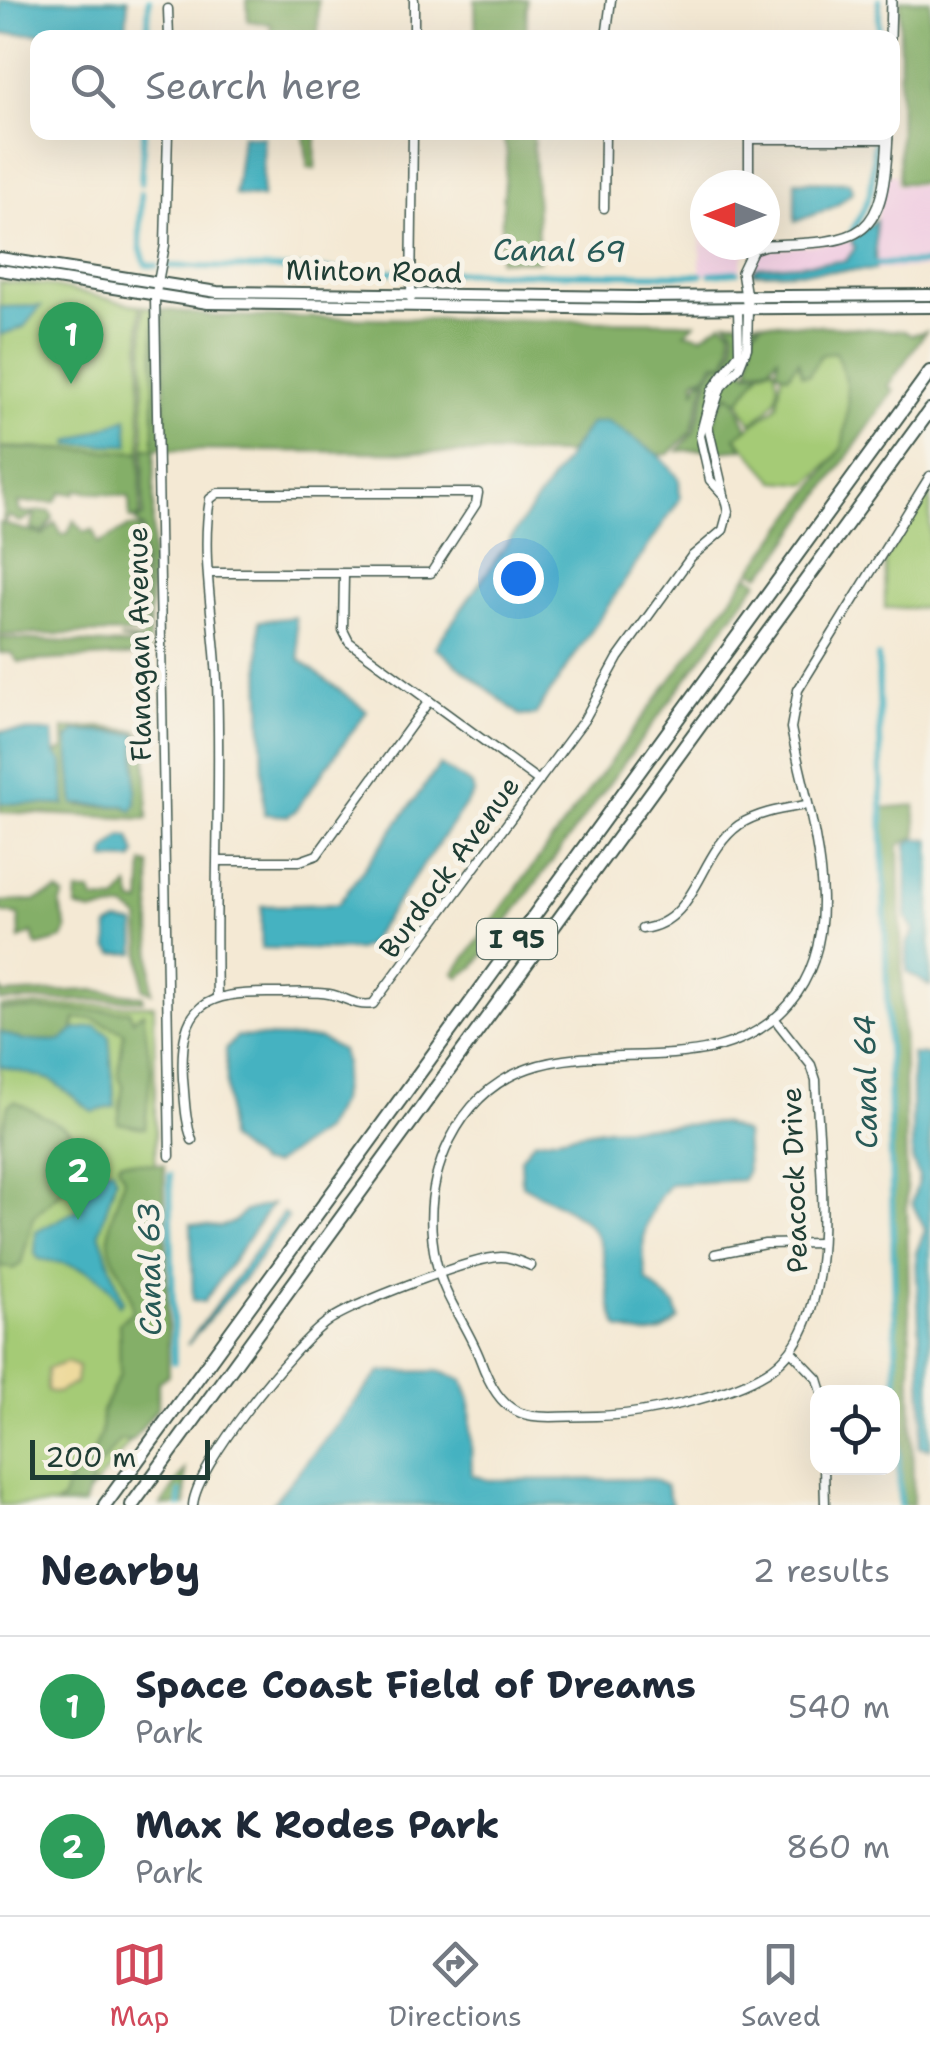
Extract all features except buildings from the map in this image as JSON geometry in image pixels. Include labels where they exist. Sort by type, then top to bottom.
[{"type":"highway","name":"I 95","points":[[105,1505],[930,372]]},
{"type":"highway","name":"I 95","points":[[132,1505],[930,410]]},
{"type":"main road","name":"Minton Road","points":[[0,258],[208,304],[410,301],[930,307]]},
{"type":"main road","name":"Minton Road","points":[[0,270],[156,292]]},
{"type":"main road","name":"Minton Road","points":[[743,305],[930,294]]},
{"type":"street","points":[[414,0],[414,30]]},
{"type":"street","points":[[607,30],[611,0]]},
{"type":"street","points":[[890,30],[891,0]]},
{"type":"street","points":[[168,10],[169,30]]},
{"type":"street","name":"Flanagan Avenue","points":[[168,140],[164,245],[156,292],[170,1156]]},
{"type":"street","points":[[410,301],[412,140]]},
{"type":"street","points":[[604,208],[605,140]]},
{"type":"street","points":[[749,140],[749,170]]},
{"type":"street","points":[[780,244],[845,240],[862,232],[876,215],[884,184],[888,140]]},
{"type":"street","points":[[743,305],[746,260]]},
{"type":"street","name":"Burdock Avenue","points":[[722,493],[708,472],[706,416],[712,390],[730,373],[739,353],[743,305]]},
{"type":"street","name":"Burdock Avenue","points":[[217,996],[329,994],[360,1006],[373,1004],[584,720],[618,658],[691,558],[722,530],[728,512],[720,469],[706,450]]},
{"type":"street","points":[[708,472],[720,469]]},
{"type":"street","points":[[774,1018],[791,1002],[810,972],[822,928],[820,886],[791,728],[798,690],[930,476]]},
{"type":"street","points":[[192,1140],[186,1124],[184,1034],[190,1019],[217,996],[218,861],[211,573],[210,499],[218,492],[478,494],[440,565],[430,573],[211,573]]},
{"type":"street","points":[[344,575],[343,630],[349,642],[539,781]]},
{"type":"street","points":[[218,861],[300,861],[317,854],[429,701]]},
{"type":"street","points":[[642,930],[673,919],[719,846],[742,823],[765,812],[806,805]]},
{"type":"street","name":"Peacock Drive","points":[[774,1018],[811,1065],[816,1080],[820,1243],[819,1292],[812,1315],[790,1351],[773,1368],[724,1392],[606,1416],[524,1415],[499,1401],[491,1389],[472,1338],[440,1276],[431,1225],[436,1175],[456,1127],[490,1087],[535,1064],[711,1048],[746,1037],[774,1018]]},
{"type":"street","points":[[715,1254],[766,1244],[820,1243]]},
{"type":"street","points":[[193,1505],[205,1470],[291,1353],[309,1336],[355,1306],[440,1276],[501,1257],[531,1266]]},
{"type":"street","points":[[790,1351],[820,1385]]},
{"type":"street","points":[[824,1475],[825,1505]]},
{"type":"shaded area","points":[[888,174],[896,175],[897,185],[930,186],[930,268],[875,270],[876,220]]},
{"type":"shaded area","points":[[851,241],[855,248],[846,261],[757,267],[746,273],[751,260],[780,260],[780,248]]},
{"type":"shaded area","points":[[700,260],[742,260],[739,273],[700,274]]},
{"type":"green space","points":[[247,0],[318,0],[318,30],[271,30],[271,24],[248,21]]},
{"type":"green space","points":[[475,0],[527,0],[526,30],[476,30]]},
{"type":"green space","points":[[900,0],[930,0],[930,183],[899,183]]},
{"type":"green space","points":[[305,140],[316,140],[315,169],[308,168]]},
{"type":"green space","points":[[504,140],[533,140],[539,261],[499,260],[507,153]]},
{"type":"green space","points":[[0,282],[46,285],[140,306],[141,452],[0,447]]},
{"type":"green space","points":[[143,306],[154,309],[155,449],[144,448]]},
{"type":"green space","points":[[154,309],[159,309],[162,447],[155,450],[149,653],[142,654],[140,644],[119,639],[141,640],[147,633],[143,528],[135,521],[143,517],[144,448],[154,449]]},
{"type":"green space","points":[[162,309],[212,316],[679,322],[695,323],[685,332],[702,336],[722,322],[731,329],[731,347],[725,363],[715,362],[707,374],[695,379],[695,392],[700,379],[706,381],[691,432],[669,454],[659,455],[606,421],[590,424],[568,454],[166,450]]},
{"type":"green space","points":[[727,321],[760,321],[751,330],[743,368],[749,373],[761,371],[739,401],[727,393],[715,404],[714,449],[678,451],[694,432],[709,381],[702,377],[709,376],[717,364],[727,365],[734,347],[734,329]]},
{"type":"green space","points":[[763,322],[904,331],[911,335],[926,331],[888,386],[894,390],[774,562],[760,575],[752,571],[749,574],[842,448],[847,411],[847,387],[835,352],[821,355],[809,375],[802,375],[798,361],[788,376],[777,371],[778,357],[769,367],[749,370],[754,330]]},
{"type":"green space","points":[[835,351],[844,373],[850,411],[842,447],[809,484],[775,481],[736,437],[777,406],[782,373],[788,375],[798,360]]},
{"type":"green space","points":[[774,366],[776,398],[751,423],[739,401],[759,372]]},
{"type":"green space","points":[[728,395],[734,397],[748,428],[736,437],[743,449],[717,451],[715,421]]},
{"type":"green space","points":[[0,448],[141,452],[140,517],[130,519],[129,497],[76,490],[74,494],[62,492],[55,502],[18,503],[20,513],[50,511],[53,518],[43,533],[31,529],[35,514],[20,522],[9,516],[4,523]]},
{"type":"green space","points":[[930,491],[930,608],[885,608],[885,559]]},
{"type":"green space","points":[[74,520],[84,532],[93,530],[98,544],[129,527],[140,528],[144,633],[0,635],[0,523],[43,535],[55,523],[62,535],[68,533]]},
{"type":"green space","points":[[748,575],[758,581],[475,966],[459,977],[454,973]]},
{"type":"green space","points":[[0,638],[138,646],[139,655],[18,662],[11,653],[0,653]]},
{"type":"green space","points":[[64,729],[139,731],[76,731],[79,806],[126,806],[137,766],[136,734],[146,735],[148,819],[0,812],[0,803],[65,804],[55,753],[64,750]]},
{"type":"green space","points":[[915,805],[917,836],[899,845],[913,1505],[901,1505],[881,808]]},
{"type":"green space","points":[[143,863],[150,865],[152,992],[143,989],[139,918],[126,908],[92,912],[76,907],[77,892],[91,892],[94,900],[116,901],[129,886],[133,902],[141,904]]},
{"type":"green space","points":[[58,891],[64,896],[60,905],[67,930],[63,939],[37,946],[32,933],[20,939],[19,915],[0,912],[0,902],[36,900]]},
{"type":"green space","points":[[0,988],[4,994],[93,990],[143,996],[143,1000],[0,1001]]},
{"type":"green space","points":[[154,1005],[158,1407],[79,1505],[0,1505],[0,1006]]},
{"type":"green space","points":[[0,1009],[129,1011],[133,1020],[143,1012],[151,1069],[145,1128],[118,1123],[123,1085],[118,1074],[124,1032],[94,1019],[76,1019],[73,1031],[61,1041],[23,1040],[0,1032]]},
{"type":"green space","points":[[15,1101],[66,1128],[93,1153],[80,1190],[72,1192],[67,1186],[34,1216],[21,1264],[13,1269],[0,1265],[0,1142],[8,1105]]},
{"type":"green space","points":[[121,1161],[164,1165],[169,1374],[158,1382],[158,1407],[132,1441],[120,1440],[95,1471],[84,1505],[55,1505],[63,1499],[74,1466],[92,1455],[101,1433],[102,1411],[120,1374],[119,1323],[132,1311],[109,1234],[124,1178],[118,1165]]},
{"type":"green space","points":[[185,1470],[186,1505],[161,1505]]},
{"type":"sand","points":[[67,1362],[78,1367],[76,1383],[57,1393],[47,1391],[47,1369]]},
{"type":"water","points":[[0,0],[128,0],[126,30],[30,30],[30,34],[0,34]]},
{"type":"water","points":[[241,140],[264,140],[262,198],[235,195]]},
{"type":"water","points":[[795,181],[849,182],[853,191],[836,206],[795,222]]},
{"type":"water","points":[[876,220],[875,270],[752,273],[757,267],[846,261],[855,248],[851,241]]},
{"type":"water","points":[[41,306],[24,327],[0,335],[0,307]]},
{"type":"water","points":[[127,418],[129,445],[70,445],[69,442]]},
{"type":"water","points":[[606,421],[659,455],[679,478],[680,499],[535,715],[521,716],[435,647],[590,424]]},
{"type":"water","points":[[295,617],[300,660],[367,711],[295,811],[288,816],[264,814],[259,621]]},
{"type":"water","points":[[0,731],[53,732],[55,753],[63,763],[65,805],[0,803]]},
{"type":"water","points":[[76,731],[136,734],[136,804],[132,811],[125,806],[74,804],[68,739]]},
{"type":"water","points":[[440,765],[472,785],[474,793],[367,945],[358,950],[261,948],[262,906],[338,904]]},
{"type":"water","points":[[121,836],[130,837],[136,854],[132,860],[105,859],[106,851]]},
{"type":"water","points":[[930,839],[930,986],[907,972],[907,943],[914,932],[906,917],[907,844]]},
{"type":"water","points":[[118,922],[135,924],[136,953],[114,954],[108,948],[108,927]]},
{"type":"water","points":[[96,1026],[109,1035],[115,1106],[93,1112],[51,1080],[0,1066],[0,1032],[23,1040],[61,1041],[74,1030]]},
{"type":"water","points":[[237,1036],[320,1039],[341,1050],[345,1063],[340,1101],[323,1131],[273,1165],[260,1164],[228,1139],[226,1050]]},
{"type":"water","points":[[912,1054],[930,1055],[930,1449],[919,1447],[923,1420],[916,1253],[925,1230],[912,1203],[919,1177],[912,1159]]},
{"type":"water","points":[[721,1123],[745,1133],[747,1170],[742,1180],[670,1184],[645,1229],[647,1281],[675,1305],[679,1319],[650,1334],[619,1328],[593,1230],[569,1210],[522,1185],[521,1158],[534,1141],[608,1128]]},
{"type":"water","points":[[113,1169],[116,1178],[99,1233],[123,1301],[119,1305],[96,1276],[75,1266],[39,1259],[35,1254],[36,1232],[79,1209],[91,1172]]},
{"type":"water","points":[[272,1204],[204,1302],[193,1300],[191,1224],[220,1227],[234,1222],[245,1211]]},
{"type":"water","points":[[283,1213],[288,1217],[250,1271],[187,1345]]},
{"type":"water","points":[[439,1371],[463,1380],[470,1400],[472,1475],[488,1480],[653,1479],[666,1486],[672,1505],[271,1505],[380,1372]]},
{"type":"waterway","points":[[147,30],[149,0]]},
{"type":"waterway","points":[[879,0],[879,30]]},
{"type":"waterway","points":[[141,183],[144,140]]},
{"type":"waterway","points":[[851,233],[870,191],[874,144]]},
{"type":"waterway","points":[[141,193],[140,247],[146,265],[156,266]]},
{"type":"waterway","name":"Canal 69","points":[[866,264],[930,263]]},
{"type":"waterway","name":"Canal 69","points":[[165,266],[406,272]]},
{"type":"waterway","name":"Canal 69","points":[[416,272],[701,275]]},
{"type":"waterway","name":"Canal 69","points":[[711,274],[737,272]]},
{"type":"waterway","name":"Canal 64","points":[[878,657],[900,1505]]},
{"type":"waterway","name":"Canal 63","points":[[170,1175],[174,1362]]},
{"type":"waterway","name":"Canal 63","points":[[180,1492],[180,1505]]},
{"type":"place","name":"Space Coast Field of Dreams","points":[[71,384]]},
{"type":"place","name":"Max K Rodes Park","points":[[78,1220]]}]
